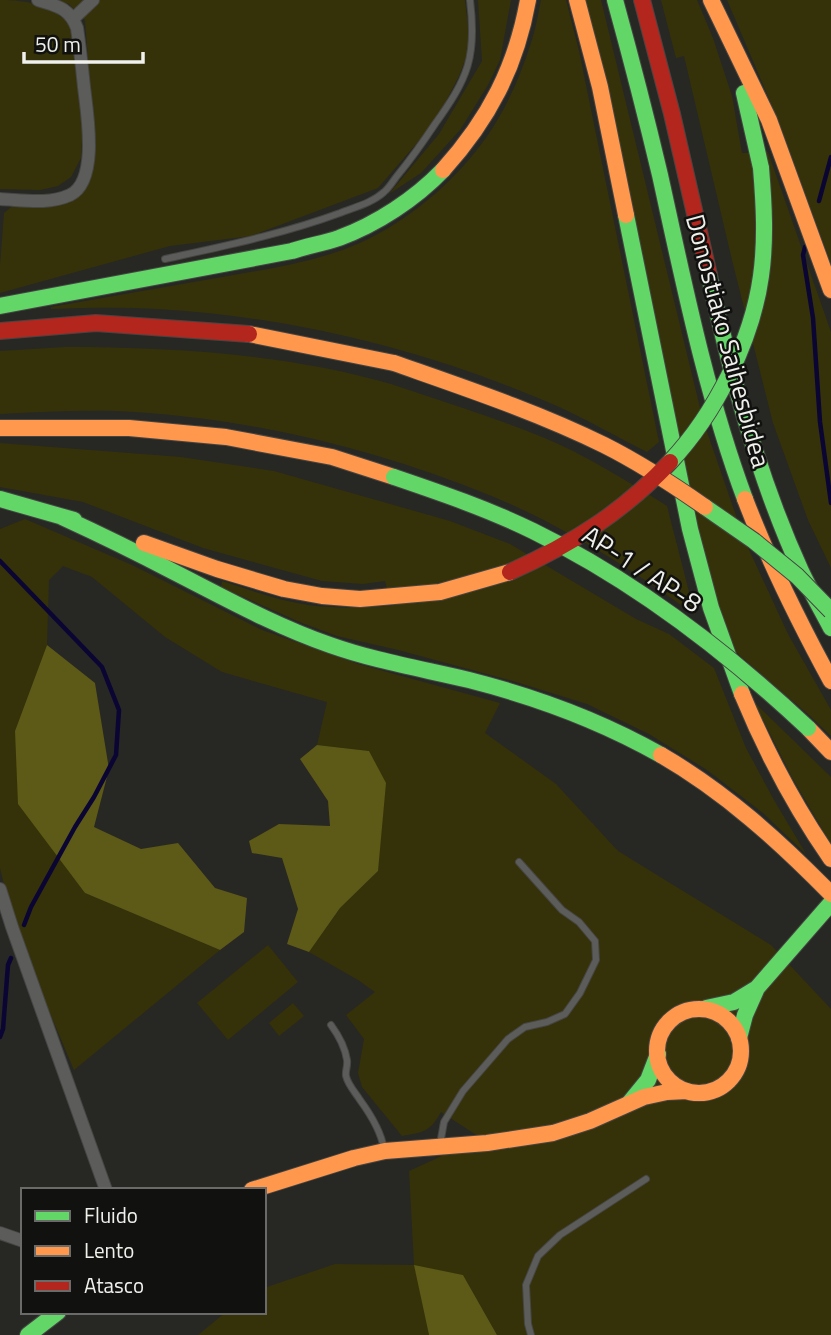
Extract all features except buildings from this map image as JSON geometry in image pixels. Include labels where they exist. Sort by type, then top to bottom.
[{"type":"main road","points":[[0,306],[292,251],[335,239],[379,219],[420,192],[450,163],[476,130],[499,92],[514,55],[528,0]]},
{"type":"main road","points":[[577,0],[599,85],[699,568],[730,664],[758,731],[782,780],[831,859]]},
{"type":"main road","name":"Donostiako Saihesbidea","points":[[615,0],[642,101],[688,300],[731,458],[776,576],[831,681]]},
{"type":"main road","name":"Donostiako Saihesbidea","points":[[642,0],[743,406],[778,513],[802,571],[831,628]]},
{"type":"main road","points":[[0,499],[284,589],[321,596],[360,599],[440,592],[510,572],[548,556],[612,516],[648,485],[689,441],[712,405],[733,364],[748,325],[761,277],[765,218],[761,168],[743,89],[711,0]]},
{"type":"main road","points":[[711,0],[769,120],[831,290]]},
{"type":"main road","points":[[0,331],[96,323],[258,335],[394,363],[515,405],[604,445],[660,476],[707,507],[754,541],[831,604]]},
{"type":"main road","name":"AP-1 / AP-8","points":[[0,428],[129,428],[226,437],[332,457],[492,512],[572,551],[668,612],[776,697],[831,752]]},
{"type":"main road","points":[[62,517],[230,602],[321,642],[534,699],[628,738],[715,789],[754,820],[831,894]]},
{"type":"main road","points":[[797,576],[831,611]]},
{"type":"main road","points":[[739,1038],[745,1015],[757,988],[831,903]]},
{"type":"main road","points":[[687,1091],[668,1080],[662,1071],[657,1048],[666,1024],[687,1010],[712,1008],[734,1002],[757,988]]},
{"type":"main road","points":[[258,1188],[385,1151],[499,1141],[553,1133],[659,1093],[713,1091],[734,1075],[740,1063],[739,1038],[734,1026],[724,1017],[700,1008]]},
{"type":"main road","points":[[630,1103],[648,1080],[658,1054]]},
{"type":"main road","points":[[28,1335],[55,1314]]},
{"type":"street","points":[[0,199],[47,202],[71,194],[80,187],[88,165],[90,135],[79,42],[73,19],[62,8],[38,0]]},
{"type":"street","points":[[73,19],[93,0]]},
{"type":"street","points":[[0,889],[105,1188]]},
{"type":"street","points":[[0,1233],[21,1240]]},
{"type":"lane","points":[[165,259],[253,240],[310,223],[371,201],[383,192],[414,155],[450,104],[467,71],[472,50],[470,0]]},
{"type":"lane","points":[[439,1146],[444,1122],[463,1091],[509,1039],[525,1027],[565,1014],[580,993],[596,960],[595,941],[579,922],[562,910],[519,862]]},
{"type":"lane","points":[[331,1025],[343,1045],[348,1064],[345,1073],[351,1088],[379,1129],[385,1151]]},
{"type":"lane","points":[[531,1335],[526,1285],[538,1256],[560,1235],[646,1179]]},
{"type":"shaded area","points":[[0,0],[40,5],[58,14],[72,28],[83,123],[81,158],[71,177],[58,186],[40,190],[0,189]]},
{"type":"shaded area","points":[[56,0],[465,0],[469,36],[467,55],[435,122],[378,188],[251,236],[170,246],[0,293],[4,213],[16,203],[72,200],[88,185],[95,152],[85,20],[69,4]]},
{"type":"shaded area","points":[[478,0],[511,0],[500,60],[460,130],[421,173],[389,194],[439,134],[482,61]]},
{"type":"shaded area","points":[[541,0],[566,0],[579,51],[659,442],[647,452],[569,411],[509,386],[411,353],[362,340],[209,313],[131,308],[51,309],[313,259],[346,249],[381,232],[437,192],[483,142],[510,96],[523,66]]},
{"type":"shaded area","points":[[586,0],[601,0],[703,420],[744,539],[788,634],[831,710],[831,736],[730,647],[708,573]]},
{"type":"shaded area","points":[[661,0],[697,0],[732,96],[742,153],[768,152],[831,332],[831,568],[808,520],[773,423],[684,56],[676,58]]},
{"type":"shaded area","points":[[727,0],[831,0],[831,263],[779,122]]},
{"type":"shaded area","points":[[65,347],[230,354],[311,366],[391,384],[543,437],[596,463],[667,506],[695,615],[598,550],[521,509],[449,479],[356,450],[261,428],[165,414],[58,411],[0,414],[0,351]]},
{"type":"shaded area","points":[[0,443],[181,457],[274,471],[450,521],[510,544],[636,619],[669,634],[714,668],[746,748],[806,854],[763,813],[707,770],[649,734],[587,704],[516,682],[337,636],[221,587],[222,581],[275,598],[318,606],[392,606],[385,581],[363,584],[322,581],[203,548],[83,502],[0,487]]},
{"type":"shaded area","points":[[25,519],[132,565],[262,630],[358,664],[500,703],[485,733],[556,784],[618,851],[771,945],[831,1009],[831,1335],[497,1335],[463,1275],[415,1266],[429,1335],[198,1335],[224,1314],[266,1314],[266,1287],[335,1264],[414,1265],[409,1171],[481,1138],[441,1112],[426,1130],[402,1136],[362,1087],[358,1073],[364,1039],[346,1015],[375,992],[309,952],[340,908],[378,871],[369,751],[317,745],[327,702],[222,672],[165,637],[92,577],[63,566],[49,580],[47,645],[15,731],[85,893],[220,950],[74,1070],[16,933],[0,868],[0,529]]},
{"type":"shaded area","points":[[47,645],[95,683],[109,769],[94,827],[141,849],[178,843],[215,888],[247,898],[244,932],[220,950],[85,893],[18,804],[15,731]]},
{"type":"shaded area","points":[[754,702],[831,777],[831,844],[793,779]]},
{"type":"shaded area","points":[[317,745],[369,751],[386,783],[378,871],[340,908],[309,952],[287,944],[298,909],[282,858],[252,853],[249,841],[279,824],[330,826],[328,801],[300,759]]},
{"type":"shaded area","points":[[268,945],[298,982],[228,1040],[197,1003]]},
{"type":"shaded area","points":[[293,1003],[304,1016],[279,1036],[269,1023]]},
{"type":"shaded area","points":[[414,1265],[463,1275],[497,1335],[429,1335]]},
{"type":"waterway","points":[[819,201],[831,157]]},
{"type":"waterway","points":[[805,247],[803,255],[813,318],[820,422],[831,503]]},
{"type":"waterway","points":[[0,561],[102,667],[119,710],[116,755],[31,907],[24,925]]},
{"type":"waterway","points":[[0,1037],[11,958]]},
{"type":"traffic: fast","points":[[615,0],[655,153],[707,379],[745,499]]},
{"type":"traffic: fast","points":[[744,93],[761,168]]},
{"type":"traffic: fast","points":[[670,462],[702,422],[716,399],[749,326],[763,262],[761,168]]},
{"type":"traffic: fast","points":[[0,306],[292,251],[333,240],[367,226],[395,210],[443,170]]},
{"type":"traffic: fast","points":[[626,215],[690,529],[711,608],[742,694]]},
{"type":"traffic: fast","points":[[709,275],[736,388],[759,462],[801,571],[831,628]]},
{"type":"traffic: fast","points":[[394,477],[516,523],[607,572],[678,619],[744,671],[808,728]]},
{"type":"traffic: fast","points":[[0,499],[74,520]]},
{"type":"traffic: fast","points":[[705,507],[754,541],[797,576],[831,611]]},
{"type":"traffic: fast","points":[[62,517],[289,629],[364,656],[469,680],[543,702],[615,731],[661,755]]},
{"type":"traffic: fast","points":[[739,1038],[745,1015],[757,988],[831,903]]},
{"type":"traffic: fast","points":[[706,1008],[734,1002],[757,988]]},
{"type":"traffic: fast","points":[[630,1102],[648,1080],[658,1054]]},
{"type":"traffic: fast","points":[[28,1335],[55,1314]]},
{"type":"traffic: slow","points":[[443,170],[474,131],[498,91],[516,48],[528,0]]},
{"type":"traffic: slow","points":[[577,0],[600,87],[626,215]]},
{"type":"traffic: slow","points":[[711,0],[769,120],[831,290]]},
{"type":"traffic: slow","points":[[249,334],[394,363]]},
{"type":"traffic: slow","points":[[394,363],[579,433],[643,466],[705,507]]},
{"type":"traffic: slow","points":[[0,428],[129,428],[226,437],[332,457],[394,477]]},
{"type":"traffic: slow","points":[[745,499],[785,592],[831,681]]},
{"type":"traffic: slow","points":[[144,543],[284,589],[322,596],[360,599],[440,592],[510,572]]},
{"type":"traffic: slow","points":[[742,694],[782,779],[831,859]]},
{"type":"traffic: slow","points":[[808,728],[831,752]]},
{"type":"traffic: slow","points":[[661,755],[685,769],[750,818],[831,894]]},
{"type":"traffic: slow","points":[[699,1009],[715,1012],[729,1021],[738,1035],[741,1051],[738,1067],[729,1081],[715,1090],[699,1093],[683,1090],[669,1081],[660,1067],[657,1051],[660,1035],[669,1021],[683,1012],[699,1009]]},
{"type":"traffic: slow","points":[[258,1188],[385,1151],[487,1143],[553,1133],[590,1121],[644,1097],[687,1091]]},
{"type":"traffic: jam","points":[[642,0],[672,114],[709,275]]},
{"type":"traffic: jam","points":[[0,331],[96,323],[249,334]]},
{"type":"traffic: jam","points":[[510,572],[555,550],[596,525],[634,496],[670,462]]}]
